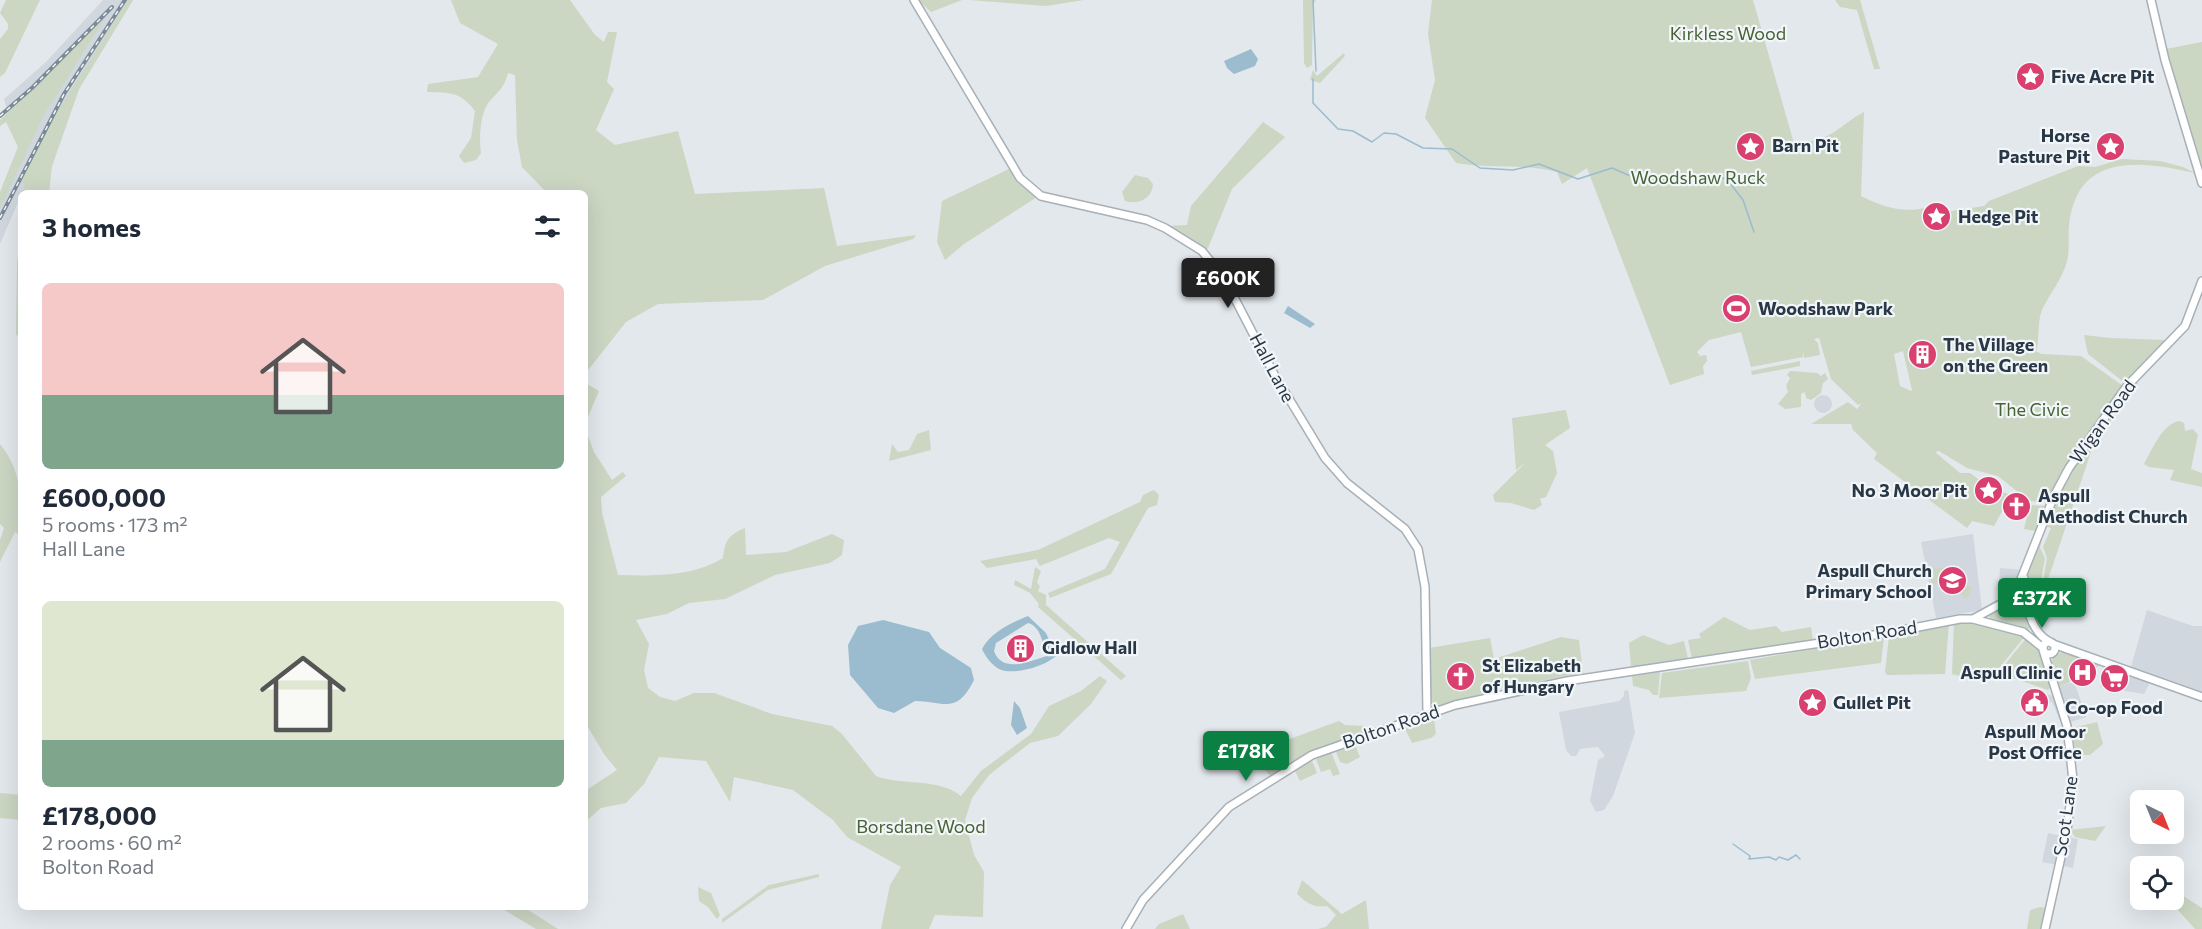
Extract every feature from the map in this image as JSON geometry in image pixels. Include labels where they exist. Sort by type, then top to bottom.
[{"type":"main road","name":"Hall Lane","points":[[914,0],[1020,178],[1041,196],[1147,220],[1184,238],[1202,251],[1233,291],[1274,374],[1330,464],[1347,483],[1395,520],[1413,540],[1424,571],[1427,713]]},
{"type":"main road","points":[[2151,0],[2165,60],[2202,183]]},
{"type":"main road","name":"Wigan Road","points":[[2011,597],[2024,576],[2054,496],[2069,468],[2127,386],[2185,326],[2202,281]]},
{"type":"main road","name":"Wigan Road","points":[[2024,576],[2025,598],[2032,621],[2039,635],[2052,648]]},
{"type":"main road","points":[[2011,597],[2019,594],[2025,598]]},
{"type":"main road","name":"Bolton Road","points":[[1126,929],[1143,900],[1229,807],[1305,759],[1427,713],[1496,695],[1567,681],[1973,619],[2011,597]]},
{"type":"main road","points":[[1990,611],[1989,619],[1994,624]]},
{"type":"main road","name":"Bolton Road","points":[[1973,619],[2023,632],[2043,649]]},
{"type":"main road","points":[[2023,632],[2030,629],[2032,621]]},
{"type":"main road","points":[[2048,668],[2052,648]]},
{"type":"main road","points":[[2043,649],[2066,648],[2202,696]]},
{"type":"main road","name":"Scot Lane","points":[[2043,649],[2067,726],[2073,780],[2067,830],[2045,929]]},
{"type":"shaded area","points":[[103,0],[133,0],[79,89],[52,166],[47,190],[25,186],[23,190],[18,190],[18,202],[0,244],[0,192],[18,147],[4,99],[46,62]]},
{"type":"shaded area","points":[[1823,395],[1829,398],[1832,404],[1829,410],[1823,413],[1817,410],[1814,404],[1817,398]]},
{"type":"shaded area","name":"Aspull Church Primary School","points":[[1973,534],[1982,610],[1936,618],[1921,542]]},
{"type":"shaded area","points":[[2000,568],[2022,570],[2015,588],[2006,595],[1998,595]]},
{"type":"shaded area","points":[[2147,610],[2193,626],[2202,626],[2202,693],[2131,667]]},
{"type":"shaded area","points":[[2108,666],[2151,680],[2144,694],[2100,687]]},
{"type":"shaded area","points":[[2069,683],[2075,684],[2086,717],[2062,725],[2052,702],[2039,708],[2028,695],[2031,690],[2053,696],[2058,687]]},
{"type":"shaded area","points":[[1628,690],[1635,733],[1613,796],[1604,810],[1596,812],[1590,801],[1598,760],[1605,756],[1598,747],[1580,749],[1576,756],[1571,756],[1566,750],[1559,712],[1619,701],[1624,696],[1624,691]]},
{"type":"shaded area","points":[[2048,833],[2078,839],[2073,868],[2042,862]]},
{"type":"green space","points":[[6,0],[40,0],[5,73],[0,77],[0,39],[8,29],[8,24],[0,13]]},
{"type":"green space","points":[[128,0],[133,0],[79,89],[52,166],[49,190],[22,190],[25,185],[21,181],[51,122]]},
{"type":"green space","points":[[451,0],[570,0],[595,35],[604,42],[608,32],[617,32],[607,82],[614,89],[596,130],[615,145],[678,131],[695,194],[824,188],[837,246],[916,235],[913,239],[825,266],[763,300],[658,304],[626,322],[588,370],[588,190],[544,190],[522,167],[517,140],[515,75],[508,73],[502,87],[487,105],[483,115],[481,153],[476,160],[464,163],[459,156],[471,138],[475,111],[470,104],[454,94],[427,92],[428,84],[478,77],[498,44],[460,23]]},
{"type":"green space","points":[[918,0],[962,0],[931,12]]},
{"type":"green space","points":[[969,0],[1084,0],[1046,6]]},
{"type":"green space","points":[[1303,0],[1316,0],[1313,5],[1312,65],[1307,68],[1304,63]]},
{"type":"green space","points":[[1432,0],[1753,0],[1793,140],[1800,146],[1799,142],[1827,136],[1864,112],[1861,196],[1877,203],[1911,210],[1928,207],[1939,213],[1984,206],[1989,201],[2078,166],[2095,167],[2122,159],[2160,161],[2195,173],[2134,165],[2115,167],[2098,173],[2085,184],[2075,201],[2069,225],[2065,268],[2040,315],[2036,351],[2041,354],[2081,356],[2123,386],[2079,446],[2047,502],[2029,501],[1998,476],[1967,468],[1939,451],[1935,452],[1960,473],[1970,473],[1989,487],[2011,495],[1994,526],[1972,521],[1967,528],[1874,459],[1877,453],[1853,430],[1851,424],[1811,424],[1848,402],[1857,409],[1862,403],[1858,405],[1831,379],[1819,338],[1814,339],[1818,343],[1820,355],[1804,358],[1803,350],[1803,357],[1751,367],[1741,332],[1709,340],[1697,352],[1700,356],[1706,355],[1707,361],[1703,366],[1704,374],[1670,385],[1587,168],[1562,184],[1557,172],[1545,169],[1456,163],[1425,118],[1435,80],[1428,34]],"holes":[[[1903,351],[1912,390],[1900,386],[1894,354]]]},
{"type":"green space","points":[[1835,0],[1860,0],[1880,69],[1874,69],[1857,10],[1840,7]]},
{"type":"green space","points":[[105,18],[44,115],[0,208],[0,192],[18,147],[6,122],[0,126],[0,120]]},
{"type":"green space","points":[[2202,42],[2202,165],[2201,165],[2166,49]]},
{"type":"green space","points":[[1344,53],[1345,56],[1320,83],[1310,80],[1313,70],[1317,76]]},
{"type":"green space","points":[[1263,122],[1285,137],[1232,189],[1208,248],[1205,251],[1189,237],[1166,226],[1187,225],[1191,206]]},
{"type":"green space","points":[[1009,169],[1017,182],[1037,197],[964,244],[945,260],[937,242],[942,201]]},
{"type":"green space","points":[[1135,175],[1148,178],[1153,184],[1152,189],[1144,200],[1125,201],[1122,192]]},
{"type":"green space","points":[[18,256],[18,336],[16,335]]},
{"type":"green space","points":[[2084,335],[2165,340],[2125,383],[2088,354]]},
{"type":"green space","points":[[1800,361],[1800,366],[1752,375],[1751,371]]},
{"type":"green space","points":[[1790,371],[1817,373],[1821,376],[1825,373],[1828,379],[1823,383],[1821,393],[1811,400],[1806,398],[1805,392],[1801,394],[1801,407],[1785,409],[1778,404],[1788,392],[1786,386],[1790,378],[1787,375]]},
{"type":"green space","points":[[2133,382],[2138,383],[2093,446],[2039,606],[2047,558],[2043,547],[2051,528],[2044,526],[2096,434]]},
{"type":"green space","points":[[588,385],[599,391],[588,417]]},
{"type":"green space","points":[[1566,410],[1570,428],[1545,445],[1553,451],[1557,473],[1546,497],[1540,499],[1542,505],[1534,510],[1511,503],[1495,502],[1493,495],[1526,462],[1516,470],[1512,418]]},
{"type":"green space","points":[[2179,421],[2184,423],[2185,431],[2193,429],[2198,435],[2191,469],[2202,473],[2202,487],[2170,480],[2174,470],[2149,467],[2144,464],[2167,427]]},
{"type":"green space","points":[[929,430],[931,450],[889,461],[892,444],[898,452],[909,450],[917,434]]},
{"type":"green space","name":"Borsdane Wood","points":[[588,436],[594,452],[612,480],[623,472],[626,476],[601,497],[602,513],[618,575],[672,574],[699,569],[723,558],[726,543],[731,536],[745,528],[746,555],[786,552],[832,534],[844,540],[842,555],[830,563],[775,575],[725,599],[689,603],[667,614],[636,620],[649,644],[644,670],[648,688],[660,697],[675,701],[694,693],[714,693],[772,714],[832,726],[841,733],[876,776],[941,786],[961,796],[981,771],[1031,734],[1049,706],[1081,691],[1100,676],[1107,681],[1091,704],[1058,736],[1030,743],[989,775],[972,798],[965,820],[974,855],[984,872],[983,917],[935,915],[929,929],[881,929],[890,885],[901,867],[847,837],[833,820],[793,790],[734,777],[730,802],[706,761],[659,757],[644,784],[626,803],[601,808],[588,819],[588,789],[617,770],[604,754],[588,727]]},
{"type":"green space","points":[[0,444],[8,455],[17,476],[18,534],[15,532],[0,562],[0,540],[4,528],[0,524]]},
{"type":"green space","points":[[1154,490],[1159,495],[1157,505],[1148,508],[1111,574],[1050,598],[1048,593],[1105,569],[1120,542],[1109,538],[1040,566],[1036,559],[987,568],[980,561],[1038,550],[1140,502],[1143,495]]},
{"type":"green space","points":[[2030,505],[2046,506],[2036,531],[2024,529]]},
{"type":"green space","points":[[2043,532],[2040,548],[2045,558],[2036,610],[2027,579],[2028,570]]},
{"type":"green space","points":[[1950,566],[1952,578],[1971,587],[1971,592],[1965,599],[1959,592],[1961,588],[1952,583],[1949,586],[1942,586],[1941,583],[1932,584],[1929,570]]},
{"type":"green space","points":[[1035,567],[1041,571],[1037,582],[1040,587],[1038,591],[1046,595],[1046,605],[1126,676],[1121,680],[1038,607],[1039,604],[1030,593],[1014,585],[1015,580],[1031,589]]},
{"type":"green space","points":[[2015,595],[2025,598],[2032,626],[2026,632],[1991,621],[1989,616]]},
{"type":"green space","points":[[1724,617],[1750,630],[1776,626],[1782,632],[1811,627],[1813,641],[1692,659],[1688,640],[1701,638],[1699,634]]},
{"type":"green space","points":[[1949,622],[1945,674],[1887,675],[1885,672],[1889,636]]},
{"type":"green space","points":[[1954,622],[1972,622],[2025,636],[1991,678],[1968,678],[1952,674]]},
{"type":"green space","points":[[1643,635],[1669,645],[1684,641],[1688,659],[1631,668],[1629,643]]},
{"type":"green space","points":[[1561,637],[1579,640],[1583,673],[1498,689],[1430,710],[1429,648],[1490,638],[1494,659]]},
{"type":"green space","points":[[1884,637],[1881,663],[1755,679],[1750,660]]},
{"type":"green space","points":[[2027,637],[2037,647],[2051,687],[2048,690],[2013,678],[1994,678]]},
{"type":"green space","points":[[2064,651],[2099,663],[2091,684],[2087,680],[2092,669],[2088,667],[2089,664],[2081,661],[2077,664],[2070,682],[2058,687],[2050,667],[2054,656]]},
{"type":"green space","points":[[1748,661],[1751,678],[1746,691],[1659,698],[1662,673]]},
{"type":"green space","points":[[1660,672],[1658,695],[1633,686],[1632,676]]},
{"type":"green space","points":[[1434,717],[1436,734],[1431,738],[1412,743],[1404,727]]},
{"type":"green space","points":[[1339,721],[1345,725],[1366,726],[1369,731],[1311,753],[1271,777],[1261,765],[1261,760],[1287,740]]},
{"type":"green space","points":[[2097,722],[2103,744],[2090,755],[2076,755],[2072,728]]},
{"type":"green space","points":[[1355,745],[1360,757],[1347,764],[1340,762],[1336,752]]},
{"type":"green space","points":[[1331,752],[1340,774],[1333,776],[1330,769],[1321,772],[1316,759]]},
{"type":"green space","points":[[1312,761],[1317,773],[1300,781],[1294,769]]},
{"type":"green space","points":[[0,793],[18,795],[18,820],[0,818]]},
{"type":"green space","points":[[2106,826],[2095,841],[2075,837],[2070,830]]},
{"type":"green space","points":[[819,874],[819,877],[768,890],[722,923],[722,919],[769,885]]},
{"type":"green space","points":[[1302,880],[1342,914],[1366,900],[1369,929],[1318,929],[1326,927],[1336,915],[1327,906],[1310,904],[1297,894]]},
{"type":"green space","points":[[698,887],[711,893],[720,915],[717,919],[708,907],[699,901]]},
{"type":"green space","points":[[2184,896],[2202,908],[2202,929],[2195,929],[2178,910],[2184,910]]},
{"type":"green space","points":[[2046,908],[2042,929],[2027,929],[2030,910]]},
{"type":"green space","points":[[504,910],[528,910],[558,929],[536,929]]},
{"type":"green space","points":[[1183,914],[1190,929],[1155,929],[1159,924]]},
{"type":"water","points":[[1251,49],[1258,59],[1255,66],[1234,74],[1227,68],[1224,61]]},
{"type":"water","points":[[1288,306],[1315,324],[1310,328],[1284,313]]},
{"type":"water","points":[[1028,616],[1046,633],[1056,656],[1046,663],[1018,671],[998,668],[991,663],[982,649],[996,633]],"holes":[[[1028,623],[1041,636],[1047,656],[1017,664],[1003,662],[998,658],[994,651],[996,643]]]},
{"type":"water","points":[[883,620],[929,632],[940,648],[971,668],[974,680],[961,698],[948,704],[915,701],[894,713],[878,708],[850,675],[848,645],[858,626]]},
{"type":"water","points":[[1014,701],[1020,708],[1027,728],[1017,735],[1011,725]]},
{"type":"waterway","points":[[1313,0],[1316,71]]},
{"type":"waterway","points":[[1313,79],[1313,103],[1338,129],[1353,131],[1372,142],[1384,133],[1396,134],[1423,148],[1452,149],[1480,168],[1513,170],[1539,164],[1578,179],[1612,168],[1642,181],[1726,178],[1743,200],[1754,232]]},
{"type":"waterway","points":[[1733,844],[1750,856],[1749,859],[1769,857],[1776,860],[1779,857],[1788,860],[1796,855],[1800,859]]},
{"type":"railway","points":[[0,218],[64,94],[125,0]]},
{"type":"railway","points":[[0,116],[33,87],[112,7]]},
{"type":"place","name":"Five Acre Pit","points":[[2030,77]]},
{"type":"place","name":"Barn Pit","points":[[1751,146]]},
{"type":"place","name":"Horse Pasture Pit","points":[[2111,146]]},
{"type":"place","name":"Hedge Pit","points":[[1937,217]]},
{"type":"place","name":"Woodshaw Park","points":[[1737,309]]},
{"type":"place","name":"The Village on the Green","points":[[1922,355]]},
{"type":"place","name":"No 3 Moor Pit","points":[[1988,491]]},
{"type":"place","name":"Aspull Methodist Church","points":[[2017,506]]},
{"type":"place","name":"Aspull Church Primary School","points":[[1953,581]]},
{"type":"place","name":"Gidlow Hall","points":[[1021,648]]},
{"type":"place","name":"Aspull Clinic","points":[[2083,673]]},
{"type":"place","name":"St Elizabeth of Hungary","points":[[1461,676]]},
{"type":"place","name":"Co-op Food","points":[[2114,679]]},
{"type":"place","name":"Gullet Pit","points":[[1812,703]]},
{"type":"place","name":"Aspull Moor Post Office","points":[[2035,703]]},
{"type":"park label","name":"Kirkless Wood","points":[[1728,34]]},
{"type":"park label","name":"Woodshaw Ruck","points":[[1698,178]]},
{"type":"park label","name":"The Civic","points":[[2032,410]]}]
